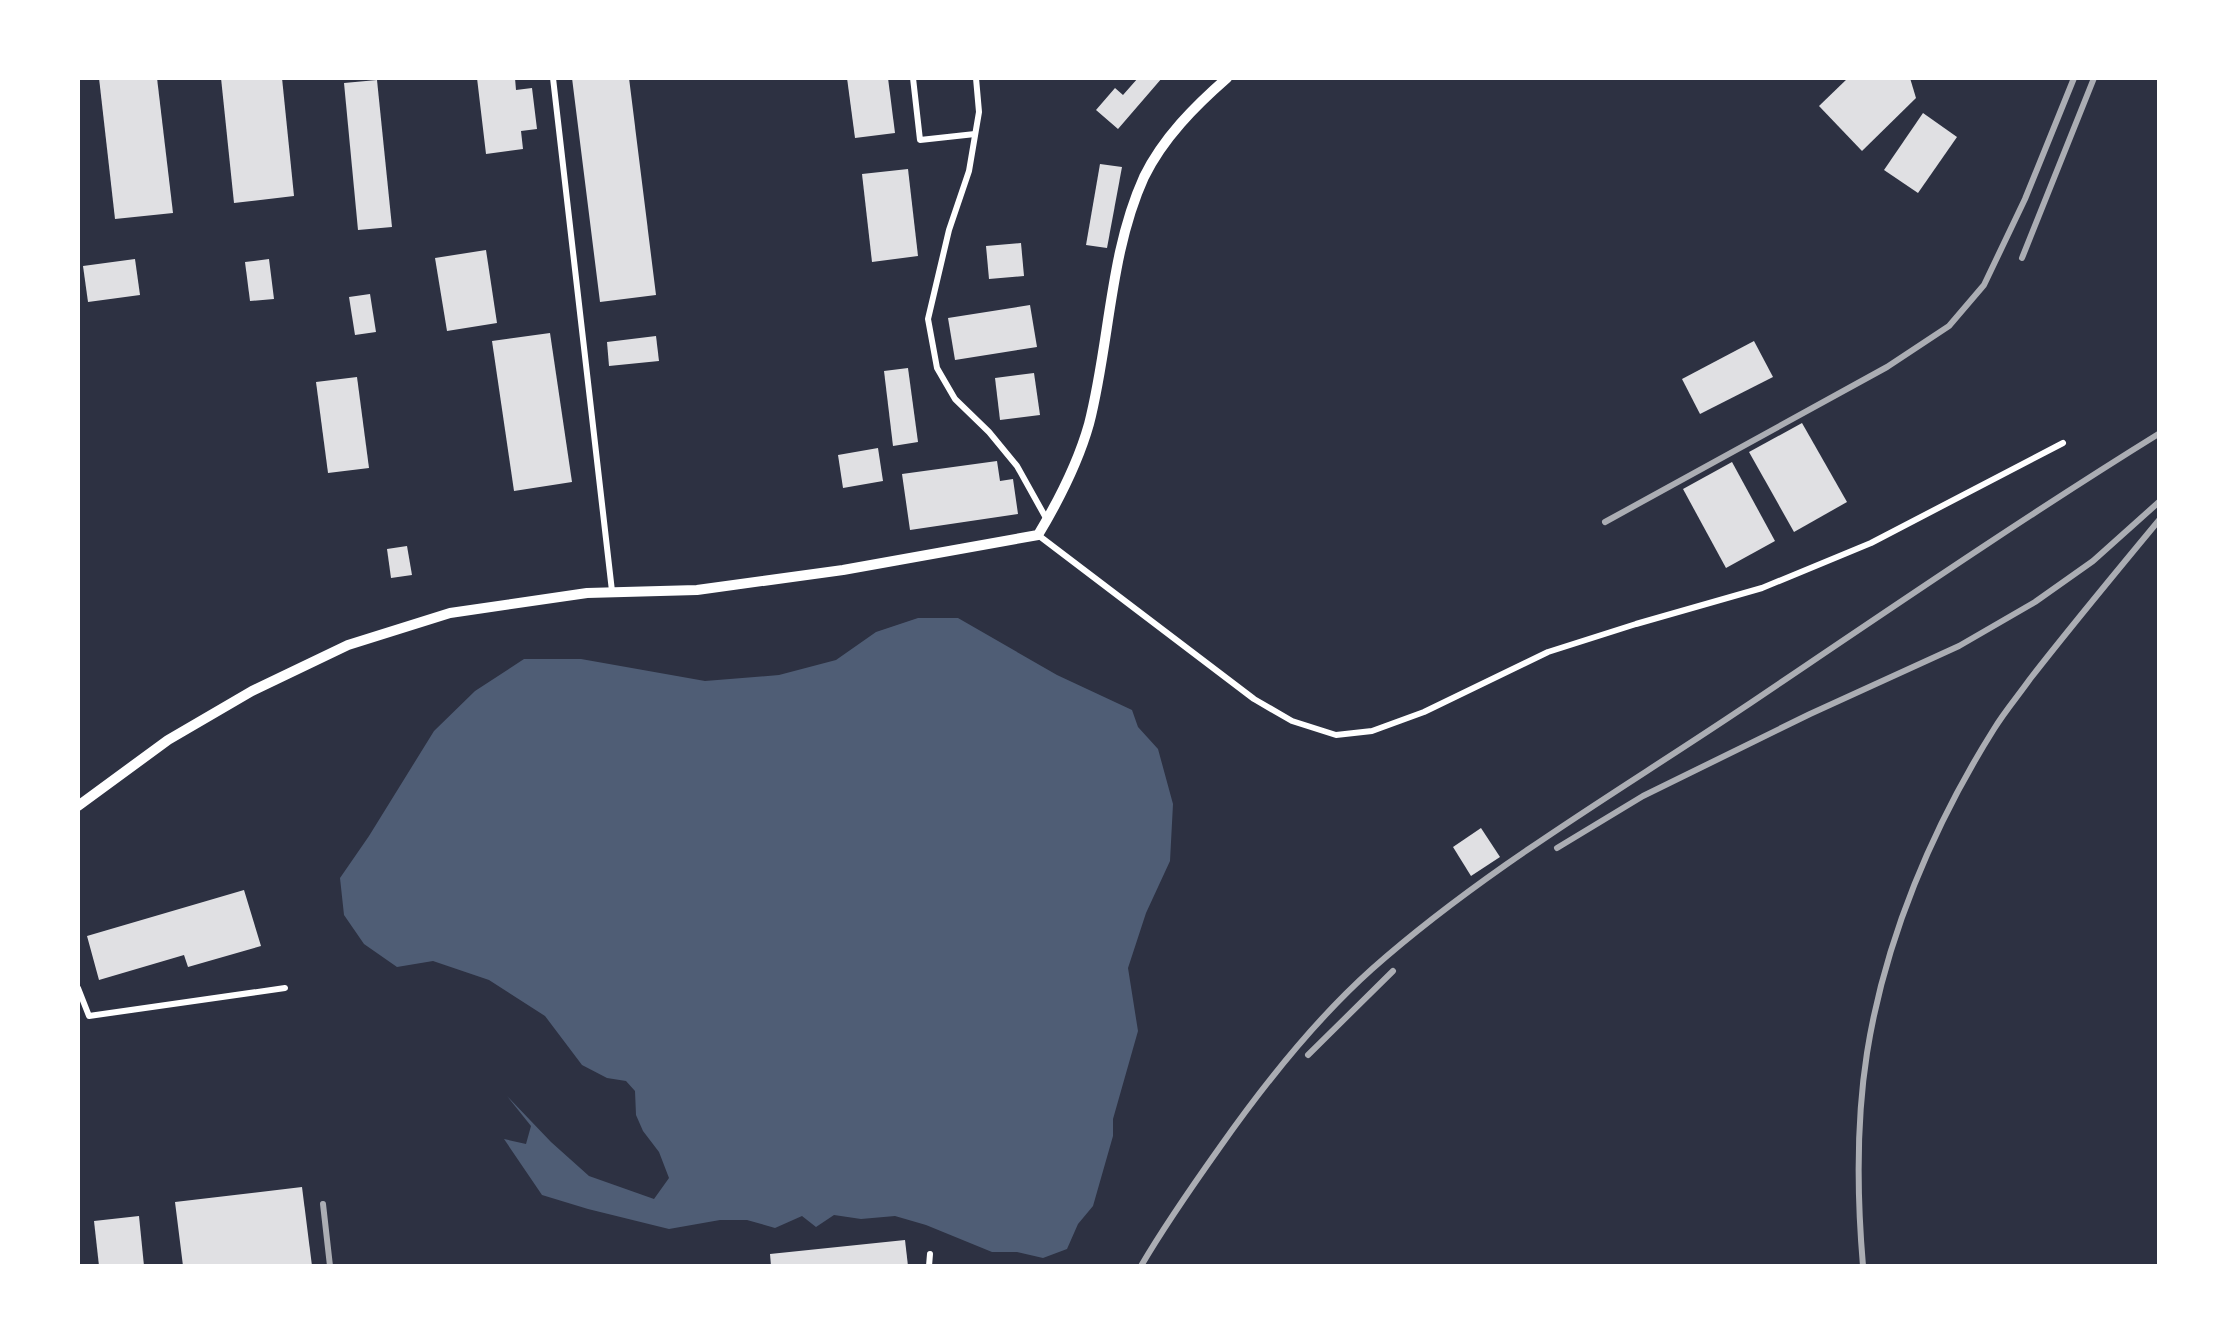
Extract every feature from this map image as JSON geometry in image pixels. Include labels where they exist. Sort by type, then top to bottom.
[{"type":"street","points":[[78,806],[168,740],[252,692],[348,645],[450,613],[587,593],[697,590],[1038,535],[1060,498],[1088,427],[1122,244],[1134,202],[1158,152],[1197,104],[1226,78]]},
{"type":"lane","points":[[553,78],[612,592]]},
{"type":"lane","points":[[913,78],[920,140],[975,134]]},
{"type":"lane","points":[[976,78],[978,112],[970,171],[949,230],[928,319],[937,368],[955,400],[1017,466],[1047,519]]},
{"type":"lane","points":[[1038,535],[1254,699],[1292,720],[1336,734],[1372,731],[1424,712],[1548,652],[1762,588],[1871,542],[2063,442]]},
{"type":"lane","points":[[78,988],[89,1016],[285,988]]},
{"type":"lane","points":[[929,1266],[930,1254]]},
{"type":"water","points":[[918,618],[958,618],[1057,675],[1132,710],[1138,727],[1158,749],[1173,804],[1170,861],[1146,913],[1128,968],[1138,1031],[1113,1119],[1113,1136],[1093,1206],[1078,1224],[1067,1249],[1043,1258],[992,1252],[895,1216],[861,1219],[834,1215],[816,1227],[802,1216],[775,1228],[747,1220],[720,1220],[669,1229],[542,1195],[504,1139],[526,1144],[531,1126],[507,1096],[589,1176],[654,1199],[669,1178],[659,1152],[636,1115],[635,1091],[626,1081],[607,1078],[582,1065],[545,1016],[489,980],[433,961],[397,967],[364,944],[344,915],[340,878],[434,731],[475,691],[524,659],[581,659],[705,681],[779,675],[836,660],[876,632]]},
{"type":"building","points":[[99,78],[157,78],[173,213],[115,219]]},
{"type":"building","points":[[221,78],[282,78],[294,196],[234,203]]},
{"type":"building","points":[[477,78],[515,78],[516,90],[532,88],[537,129],[521,131],[523,149],[486,154]]},
{"type":"building","points":[[572,78],[629,78],[656,295],[600,302]]},
{"type":"building","points":[[847,78],[888,78],[895,133],[855,138]]},
{"type":"building","points":[[1138,78],[1162,78],[1118,129],[1096,110],[1115,88],[1123,95]]},
{"type":"building","points":[[1848,78],[1910,78],[1916,98],[1862,151],[1819,106]]},
{"type":"building","points":[[377,80],[392,227],[358,230],[344,83]]},
{"type":"building","points":[[1923,113],[1957,137],[1918,193],[1884,170]]},
{"type":"building","points":[[1100,164],[1122,167],[1107,248],[1086,245]]},
{"type":"building","points":[[908,169],[918,256],[872,262],[862,174]]},
{"type":"building","points":[[1021,243],[1024,276],[989,279],[986,246]]},
{"type":"building","points":[[486,250],[497,323],[447,331],[435,258]]},
{"type":"building","points":[[135,259],[140,295],[88,302],[83,266]]},
{"type":"building","points":[[269,259],[274,299],[250,301],[245,262]]},
{"type":"building","points":[[370,294],[376,332],[355,335],[349,297]]},
{"type":"building","points":[[1030,305],[1037,347],[955,360],[948,318]]},
{"type":"building","points":[[550,333],[572,482],[514,491],[492,341]]},
{"type":"building","points":[[656,336],[659,361],[609,366],[607,342]]},
{"type":"building","points":[[1754,341],[1773,377],[1700,414],[1682,379]]},
{"type":"building","points":[[908,368],[918,442],[893,446],[884,371]]},
{"type":"building","points":[[1034,373],[1040,415],[1000,420],[995,378]]},
{"type":"building","points":[[357,377],[369,468],[328,473],[316,382]]},
{"type":"building","points":[[1802,423],[1847,502],[1794,532],[1749,452]]},
{"type":"building","points":[[878,448],[883,481],[843,488],[838,455]]},
{"type":"building","points":[[997,461],[1000,481],[1013,479],[1018,514],[910,530],[902,474]]},
{"type":"building","points":[[1732,462],[1775,541],[1726,568],[1683,489]]},
{"type":"building","points":[[407,546],[412,575],[391,578],[387,549]]},
{"type":"building","points":[[1481,828],[1500,857],[1471,876],[1453,847]]},
{"type":"building","points":[[244,890],[261,946],[188,967],[184,955],[99,980],[87,936]]},
{"type":"building","points":[[302,1187],[312,1266],[183,1266],[175,1202]]},
{"type":"building","points":[[139,1216],[144,1266],[99,1266],[94,1221]]},
{"type":"building","points":[[905,1240],[908,1266],[771,1266],[770,1254]]},
{"type":"railway","points":[[1605,522],[1887,367],[1949,326],[1984,285],[2025,199],[2074,78]]},
{"type":"railway","points":[[2022,258],[2094,78]]},
{"type":"railway","points":[[1141,1266],[1210,1161],[1291,1053],[1351,989],[1415,933],[1553,832],[2160,433]]},
{"type":"railway","points":[[1557,848],[1643,796],[1959,646],[2035,602],[2093,561],[2160,501]]},
{"type":"railway","points":[[1863,1266],[1859,1160],[1863,1079],[1886,968],[1914,885],[1951,805],[1998,722],[2160,519]]},
{"type":"railway","points":[[1308,1055],[1393,971]]},
{"type":"railway","points":[[323,1204],[330,1266]]}]
